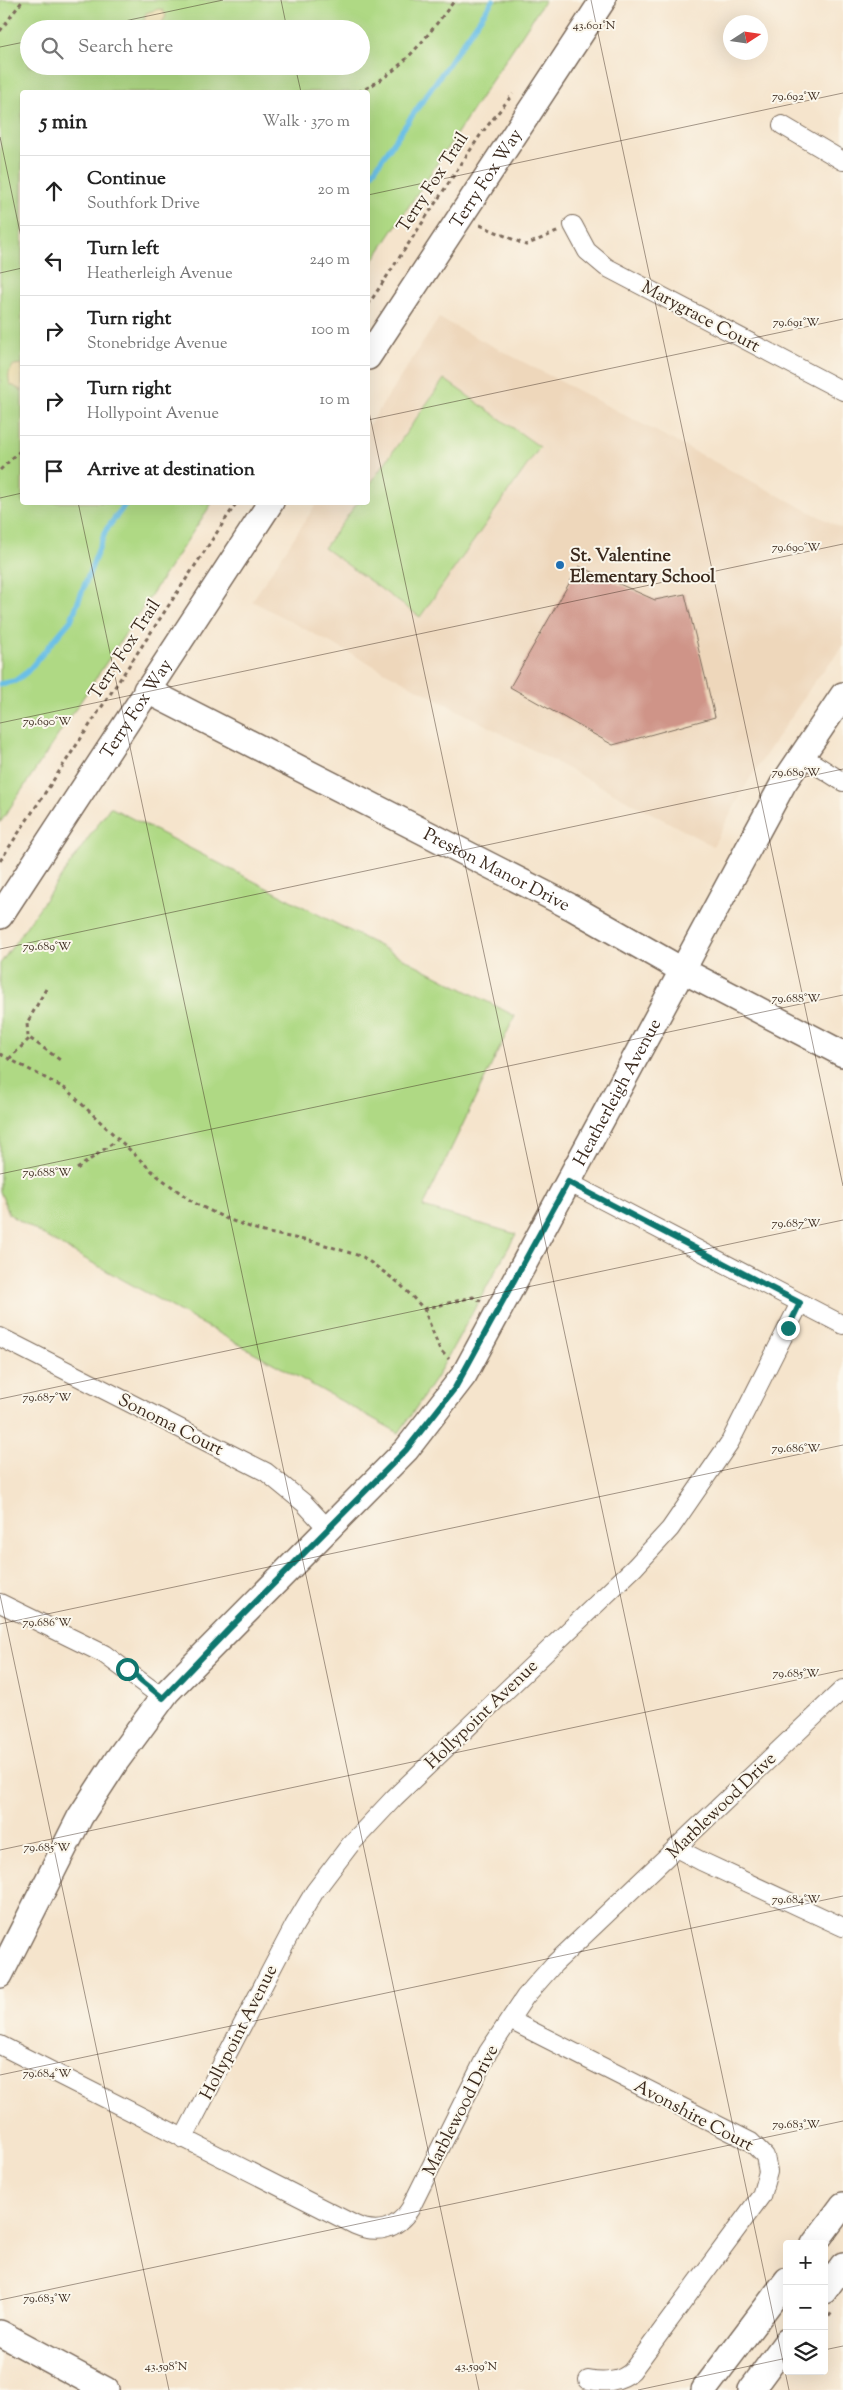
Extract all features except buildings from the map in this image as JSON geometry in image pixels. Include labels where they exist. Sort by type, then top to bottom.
[{"type":"street","name":"Terry Fox Way","points":[[370,355],[603,0]]},
{"type":"street","points":[[782,125],[843,161]]},
{"type":"street","name":"Marygrace Court","points":[[573,225],[587,251],[606,267],[843,391]]},
{"type":"street","name":"Terry Fox Way","points":[[0,916],[81,794],[146,690],[269,505]]},
{"type":"street","name":"Preston Manor Drive","points":[[146,690],[573,908],[682,970],[843,1054]]},
{"type":"street","name":"Heatherleigh Avenue","points":[[0,1975],[80,1817],[117,1760],[163,1698],[406,1450],[464,1375],[783,784],[843,695]]},
{"type":"street","points":[[802,756],[843,782]]},
{"type":"street","points":[[568,1182],[843,1325]]},
{"type":"street","name":"Hollypoint Avenue","points":[[183,2139],[279,1952],[315,1891],[350,1845],[394,1798],[635,1567],[670,1529],[730,1442],[800,1303]]},
{"type":"street","name":"Sonoma Court","points":[[0,1337],[266,1472],[304,1502],[329,1530]]},
{"type":"street","points":[[0,1602],[104,1654],[163,1698]]},
{"type":"street","name":"Marblewood Drive","points":[[0,2045],[364,2229],[373,2230],[394,2226],[402,2222],[410,2209],[488,2052],[525,1997],[554,1964],[843,1689]]},
{"type":"street","points":[[676,1848],[843,1927]]},
{"type":"street","name":"Avonshire Court","points":[[510,2020],[750,2142],[765,2156],[768,2172],[761,2196],[632,2371],[624,2378],[598,2382],[588,2380]]},
{"type":"street","points":[[817,2240],[843,2204]]},
{"type":"street","points":[[828,2286],[843,2265]]},
{"type":"street","points":[[704,2390],[783,2285]]},
{"type":"street","points":[[0,2333],[106,2390]]},
{"type":"street","points":[[751,2390],[783,2347]]},
{"type":"path","points":[[0,31],[23,0]]},
{"type":"path","points":[[362,90],[376,84],[412,54],[455,0]]},
{"type":"path","name":"Terry Fox Trail","points":[[370,302],[481,134],[514,93]]},
{"type":"path","points":[[461,217],[526,245],[573,225]]},
{"type":"path","points":[[0,470],[20,451]]},
{"type":"path","name":"Terry Fox Trail","points":[[0,861],[235,505]]},
{"type":"path","points":[[46,989],[27,1024],[30,1038],[63,1062]]},
{"type":"path","points":[[9,1059],[30,1038]]},
{"type":"path","points":[[0,1054],[66,1089],[117,1140],[155,1174],[194,1203],[227,1219],[264,1232],[319,1243],[363,1257],[399,1283],[424,1309],[440,1350],[464,1375]]},
{"type":"path","points":[[76,1169],[117,1140]]},
{"type":"path","points":[[424,1309],[473,1297],[500,1310]]},
{"type":"shaded area","name":"St. Valentine Elementary School","points":[[439,318],[843,529],[843,646],[815,681],[749,780],[713,846],[252,601],[316,505],[370,505],[370,424]]},
{"type":"green space","points":[[0,0],[545,0],[370,265],[370,90],[20,90],[20,505],[211,505],[0,823]]},
{"type":"green space","points":[[444,379],[540,447],[420,617],[324,548],[356,505],[370,505],[370,484]]},
{"type":"green space","points":[[110,807],[515,1016],[423,1207],[516,1234],[436,1378],[399,1433],[53,1241],[9,1214],[0,1191],[0,964]]},
{"type":"sand","points":[[159,9],[163,10],[166,16],[164,20],[144,20],[146,13]]},
{"type":"sand","points":[[20,364],[20,390],[10,384],[9,376],[14,365]]},
{"type":"waterway","points":[[370,176],[493,0]]},
{"type":"waterway","points":[[0,684],[15,681],[27,672],[71,620],[106,530],[125,505]]},
{"type":"place","name":"St. Valentine Elementary School","points":[[560,565]]},
{"type":"route","points":[[127,1669],[163,1698],[406,1450],[464,1375],[568,1182],[800,1303],[788,1328]]}]
